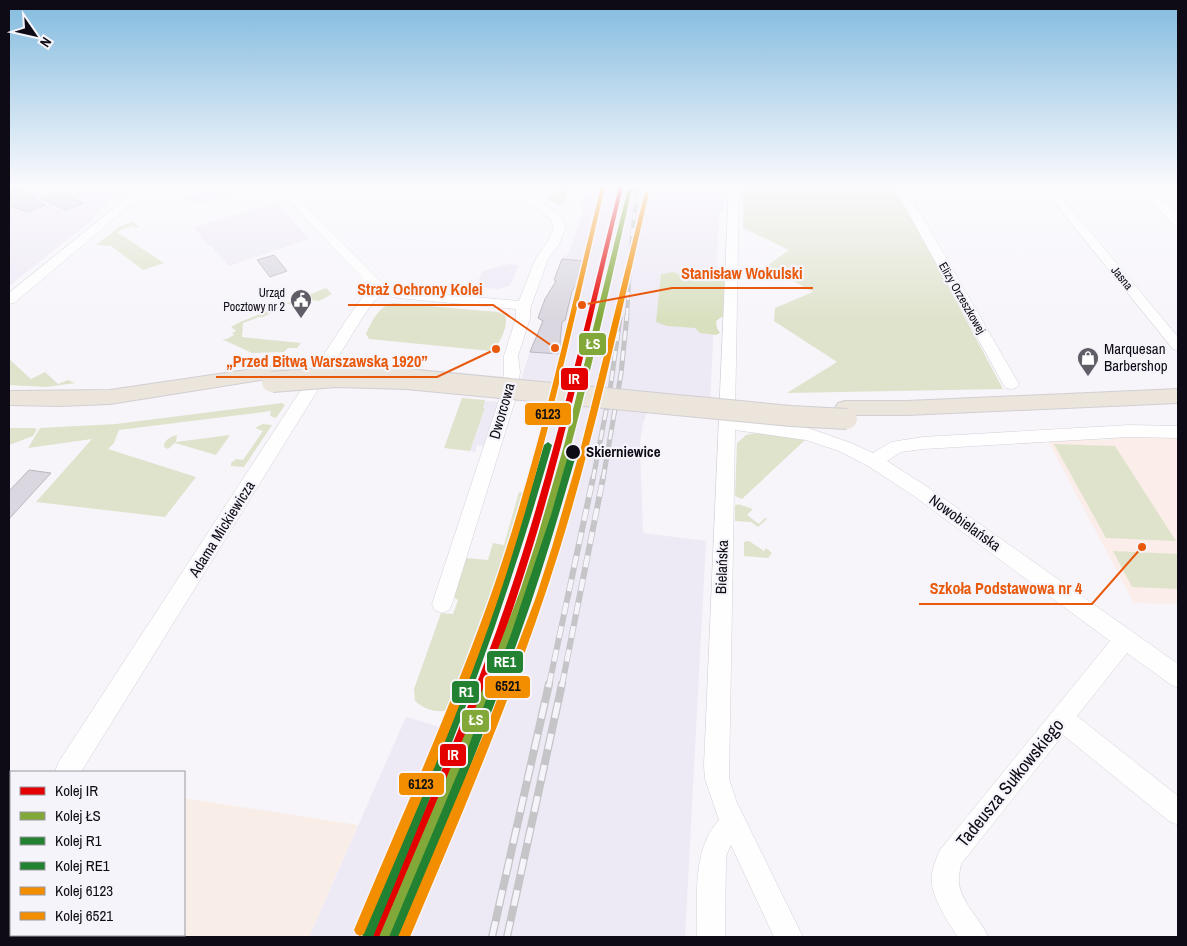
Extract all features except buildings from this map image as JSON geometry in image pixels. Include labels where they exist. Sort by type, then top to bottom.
[{"type":"main road","points":[[9,413],[68,412],[276,377],[407,379],[782,415],[1178,396]]},
{"type":"main road","points":[[9,398],[137,399]]},
{"type":"main road","points":[[846,413],[915,419],[1178,406]]},
{"type":"street","points":[[9,300],[92,231]]},
{"type":"street","points":[[324,231],[381,290],[398,294],[524,306]]},
{"type":"street","name":"Dworcowa","points":[[442,604],[509,394],[512,372],[511,354],[524,306],[542,258],[553,244],[559,231]]},
{"type":"street","name":"Bielańska","points":[[733,231],[716,766],[720,792],[733,823],[789,937]]},
{"type":"street","name":"Elizy Orzeszkowej","points":[[924,231],[1011,384]]},
{"type":"street","name":"Jasna","points":[[1083,231],[1178,346]]},
{"type":"street","name":"Adama Mickiewicza","points":[[68,771],[354,319],[368,298],[381,290]]},
{"type":"street","name":"Nowobielańska","points":[[727,423],[808,434],[845,447],[874,461],[920,491],[1178,678]]},
{"type":"street","points":[[874,461],[897,446],[924,443],[1120,432],[1178,432]]},
{"type":"street","name":"Tadeusza Sułkowskiego","points":[[974,937],[955,909],[945,884],[949,859],[1126,639]]},
{"type":"street","points":[[1062,719],[1178,812]]},
{"type":"street","points":[[711,937],[713,856],[719,839],[733,823]]},
{"type":"shaded area","points":[[9,231],[78,231],[9,286]]},
{"type":"shaded area","points":[[197,231],[302,231],[309,239],[229,266],[211,246],[208,246]]},
{"type":"shaded area","points":[[576,231],[718,231],[710,405],[648,411],[643,423],[640,443],[643,533],[706,541],[685,937],[309,937],[406,717],[440,727],[468,672],[490,615],[511,558],[556,390],[519,387],[532,344],[543,318],[538,318],[544,300],[549,300],[563,257],[568,254]]},
{"type":"shaded area","points":[[509,264],[519,265],[510,285],[499,289],[475,287],[483,271]]},
{"type":"shaded area","points":[[485,401],[498,402],[494,420],[485,446],[477,445],[475,452],[470,451],[485,409],[483,408]]},
{"type":"shaded area","points":[[1107,434],[1178,435],[1178,604],[1134,603],[1047,439],[1111,440]]},
{"type":"shaded area","points":[[185,798],[358,825],[309,937],[9,937],[10,921],[10,936],[185,936]]},
{"type":"green space","points":[[114,231],[119,231],[117,232],[164,263],[143,270],[111,246],[96,245]]},
{"type":"green space","points":[[750,231],[919,231],[1003,389],[787,393],[837,362],[774,321],[775,308],[813,292],[767,266],[789,250]]},
{"type":"green space","points":[[712,270],[723,272],[725,282],[723,316],[716,321],[720,333],[716,335],[700,333],[695,328],[667,326],[656,322],[661,274],[674,272],[680,275],[706,276]]},
{"type":"green space","points":[[326,288],[332,294],[319,301],[310,300],[306,305],[287,304],[263,317],[243,323],[242,337],[301,343],[297,348],[288,348],[284,352],[252,353],[222,339],[227,339],[234,335],[232,333],[236,331],[231,327],[240,322]]},
{"type":"green space","points":[[393,303],[498,312],[505,315],[505,329],[498,345],[491,351],[369,339],[366,334],[376,315],[383,308]]},
{"type":"green space","points":[[9,359],[31,379],[45,372],[58,384],[68,380],[75,383],[47,387],[9,385]]},
{"type":"green space","points":[[462,398],[485,400],[483,408],[485,408],[470,451],[444,448]]},
{"type":"green space","points":[[282,403],[285,405],[276,418],[270,416],[271,411],[119,430],[114,443],[108,449],[196,477],[165,517],[36,502],[92,439],[28,448],[40,428],[116,424]]},
{"type":"green space","points":[[263,424],[272,425],[244,467],[231,466],[231,463],[236,459],[243,460],[263,431],[255,428]]},
{"type":"green space","points":[[9,428],[37,429],[33,436],[9,445]]},
{"type":"green space","points":[[755,433],[805,440],[742,499],[735,496],[737,443],[746,435]]},
{"type":"green space","points":[[177,435],[176,442],[230,435],[216,455],[175,443],[168,449],[164,447],[168,439]]},
{"type":"green space","points":[[1054,444],[1115,446],[1176,541],[1106,538]]},
{"type":"green space","points":[[519,492],[528,493],[511,558],[454,706],[445,711],[434,711],[424,707],[415,701],[414,689],[441,613],[453,614],[458,600],[453,597],[466,558],[488,560],[493,543],[504,545]]},
{"type":"green space","points":[[738,504],[753,509],[747,515],[759,524],[765,518],[767,519],[758,527],[751,522],[735,521],[735,506]]},
{"type":"green space","points":[[749,541],[764,551],[766,548],[772,553],[768,558],[744,556],[744,542]]},
{"type":"green space","points":[[1113,551],[1178,554],[1178,589],[1132,587]]},
{"type":"railway","points":[[627,316],[632,231]]},
{"type":"railway","points":[[603,479],[621,374],[627,315]]},
{"type":"railway","points":[[593,479],[610,390],[620,318]]},
{"type":"railway","points":[[549,685],[593,478]]},
{"type":"railway","points":[[562,685],[603,478]]},
{"type":"railway","points":[[492,937],[549,684]]},
{"type":"railway","points":[[507,937],[562,684]]},
{"type":"rail line","name":"6123","points":[[360,930],[450,714],[499,583],[529,485],[592,231]]},
{"type":"rail line","name":"IR","points":[[376,937],[432,807],[485,676],[516,587],[546,488],[610,231]]},
{"type":"rail line","name":"ŁS","points":[[385,937],[475,722],[524,591],[568,442],[620,231]]},
{"type":"rail line","name":"6521","points":[[404,937],[458,811],[540,597],[585,447],[638,231]]},
{"type":"rail line","name":"R1","points":[[368,934],[466,692],[510,570],[548,445]]},
{"type":"rail line","name":"RE1","points":[[395,937],[469,758],[515,637],[536,576],[573,452]]},
{"type":"place","name":"Stanisław Wokulski","points":[[582,305]]},
{"type":"place","name":"Urząd Pocztowy nr 2","points":[[301,319]]},
{"type":"place","name":"Straż Ochrony Kolei","points":[[555,348]]},
{"type":"place","name":"„Przed Bitwą Warszawską 1920”","points":[[496,349]]},
{"type":"place","name":"Marquesan Barbershop","points":[[1088,377]]},
{"type":"place","name":"Skierniewice","points":[[573,452]]},
{"type":"place","name":"Szkoła Podstawowa nr 4","points":[[1142,547]]}]
